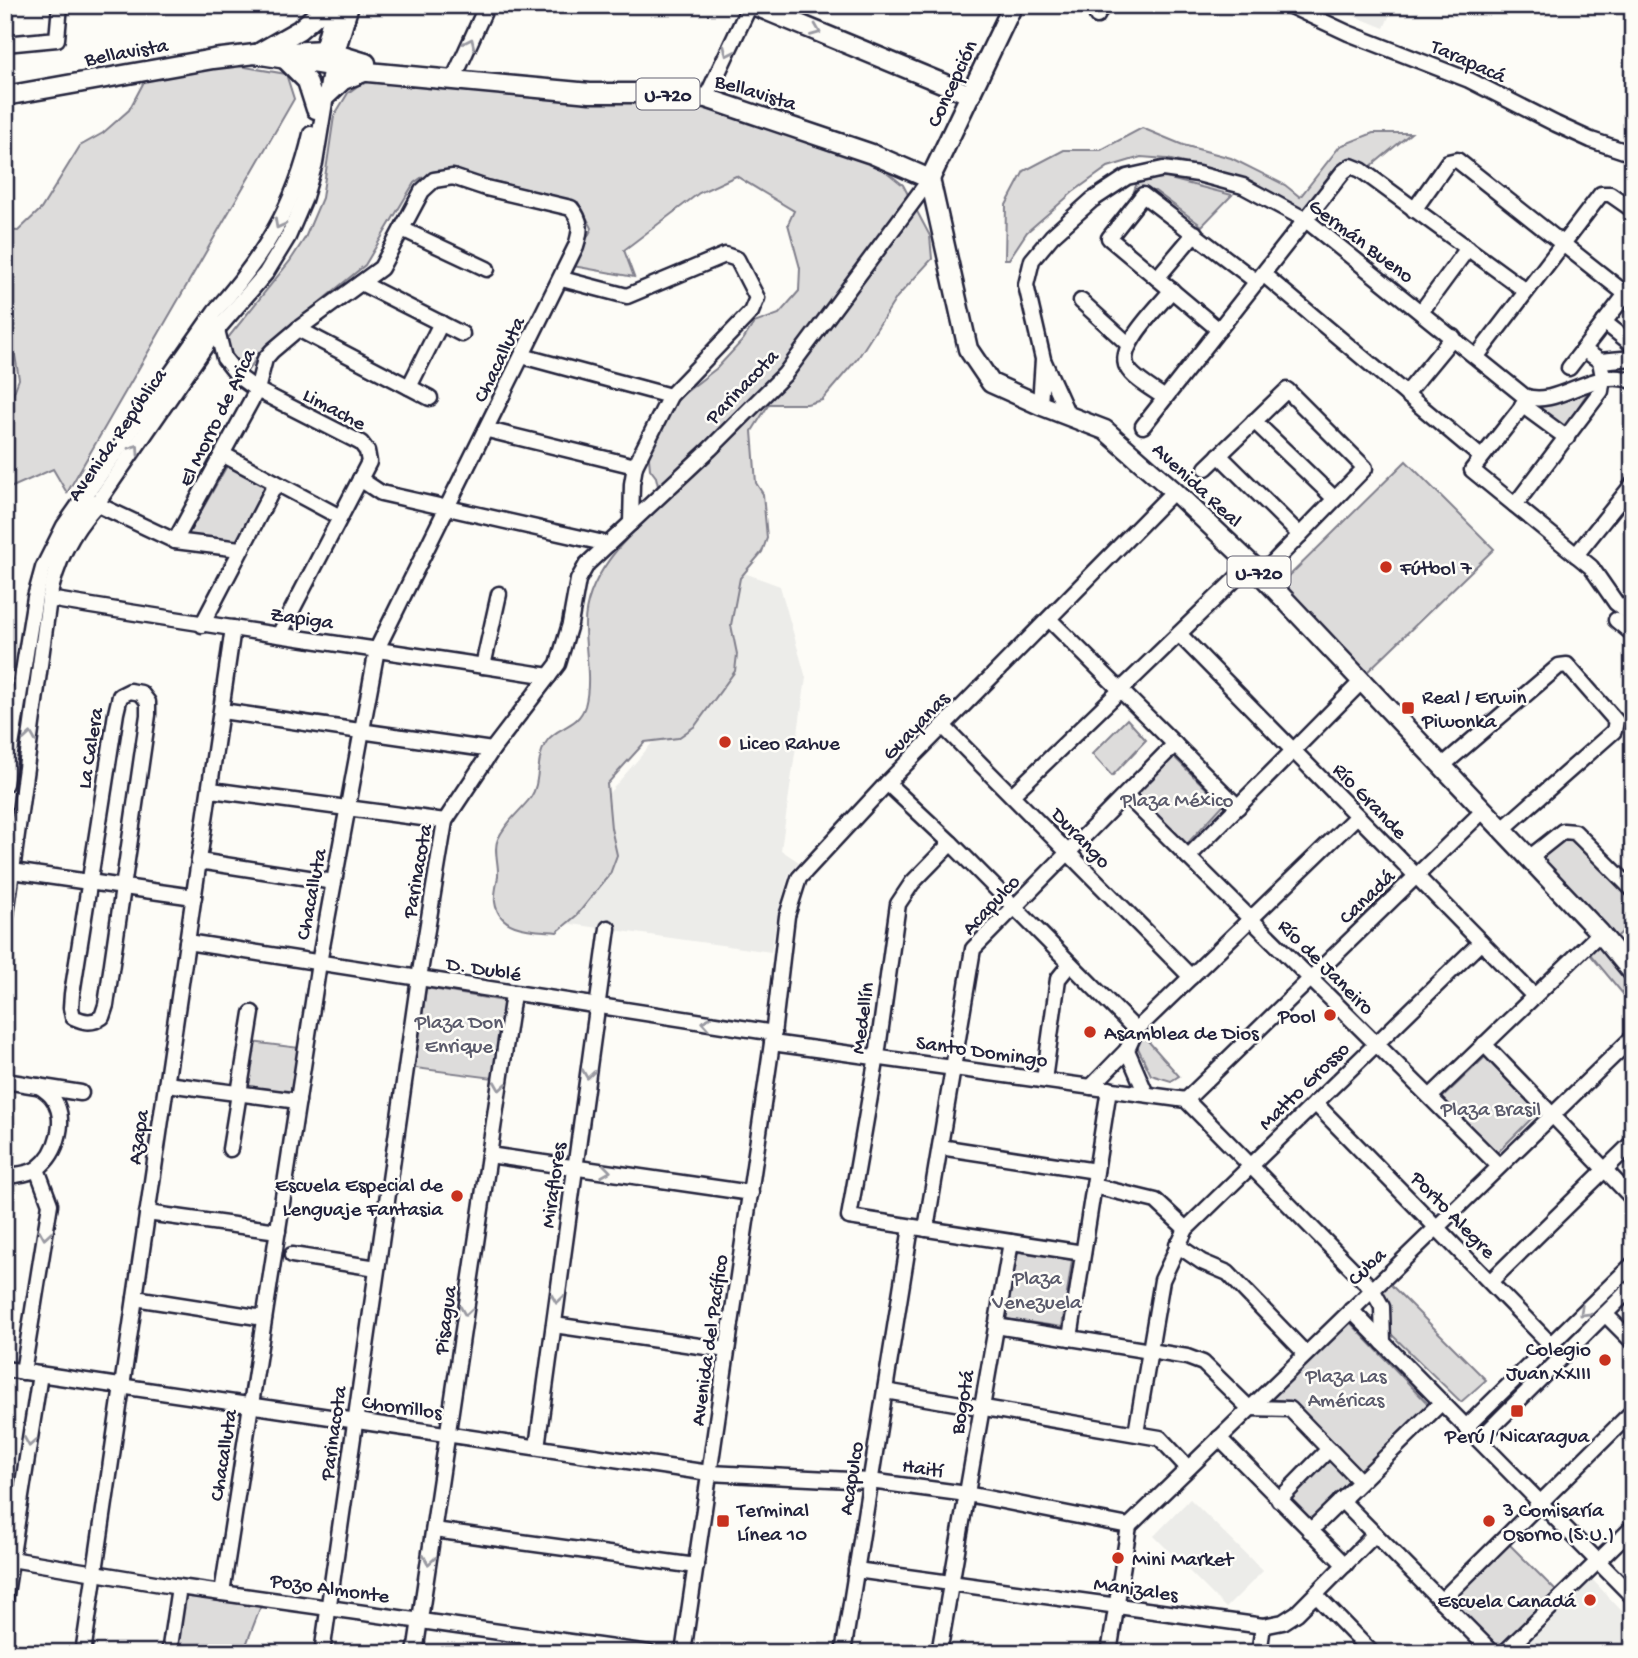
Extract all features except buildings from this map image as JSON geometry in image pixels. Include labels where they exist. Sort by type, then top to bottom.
[{"type":"main road","points":[[255,54],[299,30],[328,5]]},
{"type":"main road","name":"Avenida República","points":[[328,58],[336,5]]},
{"type":"main road","name":"Avenida República","points":[[328,58],[349,5]]},
{"type":"main road","points":[[752,5],[971,95]]},
{"type":"main road","name":"Concepción","points":[[930,179],[1013,5]]},
{"type":"main road","name":"Bellavista","points":[[255,54],[285,59],[328,58],[368,72],[590,93],[652,93],[706,98],[872,154],[930,179]]},
{"type":"main road","name":"Bellavista","points":[[5,96],[255,54],[328,58],[392,73]]},
{"type":"main road","points":[[285,59],[307,81],[321,102],[342,80],[368,72]]},
{"type":"main road","name":"Avenida Real","points":[[930,179],[968,349],[991,383],[1105,430],[1174,491],[1256,569],[1600,933],[1627,952],[1633,973]]},
{"type":"street","points":[[5,44],[57,39],[60,5]]},
{"type":"street","points":[[453,80],[487,5]]},
{"type":"street","points":[[706,98],[752,5]]},
{"type":"street","name":"Tarapacá","points":[[1289,5],[1348,33],[1469,80],[1591,140],[1633,153]]},
{"type":"street","name":"Avenida República","points":[[5,784],[38,583],[56,541],[91,501],[216,331],[266,273],[292,227],[304,200],[315,163],[328,58]]},
{"type":"street","name":"Avenida República","points":[[5,922],[9,870],[55,572],[91,501],[215,311],[252,267],[286,211],[321,102]]},
{"type":"street","points":[[1414,210],[1448,162],[1454,159],[1563,245],[1629,289],[1569,368]]},
{"type":"street","points":[[1143,426],[1343,172],[1351,166],[1361,170],[1526,291]]},
{"type":"street","name":"Germán Bueno","points":[[1068,415],[1043,359],[1026,285],[1032,260],[1052,236],[1092,200],[1127,177],[1163,169],[1198,174],[1243,186],[1306,220],[1477,356],[1567,438]]},
{"type":"street","name":"El Morro de Arica","points":[[175,541],[257,390],[265,359],[298,329],[381,268],[425,187],[440,178],[453,177],[571,208],[579,218],[581,231],[576,246]]},
{"type":"street","name":"Parinacota","points":[[322,1653],[419,978],[445,821],[492,750],[558,664],[578,580],[593,556],[631,523],[785,374],[930,179]]},
{"type":"street","points":[[1477,356],[1601,194],[1607,193],[1633,209]]},
{"type":"street","points":[[1219,330],[1109,238],[1143,195],[1260,278],[1481,457]]},
{"type":"street","points":[[402,229],[487,269]]},
{"type":"street","points":[[1157,278],[1195,233]]},
{"type":"street","name":"Chacalluta","points":[[222,1593],[319,963],[377,649],[488,430],[576,246]]},
{"type":"street","points":[[1421,312],[1468,248]]},
{"type":"street","points":[[562,279],[627,296],[725,255],[737,259],[757,298],[756,306],[670,396],[635,466],[631,523]]},
{"type":"street","points":[[361,283],[462,334]]},
{"type":"street","points":[[1165,398],[1128,369],[1124,358],[1128,344],[1172,290]]},
{"type":"street","points":[[1081,301],[1128,344]]},
{"type":"street","name":"Limache","points":[[215,311],[216,331],[224,358],[239,377],[257,390],[361,443],[367,451],[369,462],[279,635]]},
{"type":"street","points":[[1604,322],[1633,345]]},
{"type":"street","points":[[409,387],[441,323]]},
{"type":"street","points":[[298,329],[430,398]]},
{"type":"street","points":[[1406,394],[1453,337]]},
{"type":"street","points":[[1584,350],[1600,361],[1633,358]]},
{"type":"street","points":[[522,356],[670,396]]},
{"type":"street","name":"Germán Bueno","points":[[1040,405],[1043,359]]},
{"type":"street","points":[[1515,505],[1601,391],[1604,377],[1600,361]]},
{"type":"street","points":[[1633,381],[1604,377],[1549,397],[1525,401],[1472,467],[1474,473],[1598,575],[1615,603],[1633,616]]},
{"type":"street","points":[[1012,795],[1178,634],[1300,535],[1365,468],[1287,390],[1206,468]]},
{"type":"street","points":[[1254,421],[1335,499]]},
{"type":"street","points":[[488,430],[635,466]]},
{"type":"street","points":[[224,455],[340,517]]},
{"type":"street","points":[[1219,455],[1300,535]]},
{"type":"street","points":[[360,479],[381,493],[608,544]]},
{"type":"street","points":[[202,625],[276,483]]},
{"type":"street","points":[[1576,555],[1633,484]]},
{"type":"street","name":"Guayanas","points":[[773,1038],[787,916],[799,878],[887,783],[1174,491]]},
{"type":"street","points":[[91,501],[175,541],[240,549]]},
{"type":"street","points":[[483,666],[499,594]]},
{"type":"street","name":"Zapiga","points":[[49,599],[202,625],[377,649],[550,677]]},
{"type":"street","points":[[1049,619],[1238,807]]},
{"type":"street","points":[[1616,620],[1633,634]]},
{"type":"street","name":"Azapa","points":[[83,1653],[233,628]]},
{"type":"street","name":"Río Grande","points":[[1178,634],[1534,996]]},
{"type":"street","points":[[1442,766],[1559,666],[1567,665],[1616,721],[1616,726],[1614,731],[1503,829]]},
{"type":"street","points":[[1188,857],[1361,682]]},
{"type":"street","name":"La Calera","points":[[130,691],[141,693],[148,702],[148,715],[102,1017],[96,1021],[84,1022],[73,1017],[71,1008],[89,882],[120,696],[130,691]]},
{"type":"street","points":[[222,711],[492,750]]},
{"type":"street","name":"Durango","points":[[943,726],[1191,976]]},
{"type":"street","name":"Acapulco","points":[[843,1653],[885,1391],[918,1228],[940,1147],[973,949],[1175,744]]},
{"type":"street","points":[[887,783],[951,843],[1136,1030]]},
{"type":"street","points":[[211,790],[445,821]]},
{"type":"street","name":"Río de Janeiro","points":[[1126,795],[1499,1166]]},
{"type":"street","name":"Canadá","points":[[1186,1100],[1484,810]]},
{"type":"street","points":[[1091,1087],[1127,1050],[1136,1030],[1357,816]]},
{"type":"street","points":[[1530,858],[1563,831],[1575,832],[1633,890]]},
{"type":"street","name":"Medellín","points":[[918,1228],[849,1217],[877,1056],[898,904],[906,889],[951,843]]},
{"type":"street","points":[[199,861],[334,882]]},
{"type":"street","points":[[9,870],[194,897]]},
{"type":"street","name":"Miraflores","points":[[537,1447],[608,928]]},
{"type":"street","points":[[1430,1097],[1600,933]]},
{"type":"street","name":"D. Dublé","points":[[187,942],[597,1006],[773,1038]]},
{"type":"street","name":"Matto Grosso","points":[[1136,1433],[1162,1280],[1186,1229],[1481,942]]},
{"type":"street","points":[[1044,1080],[1058,979],[1070,964]]},
{"type":"street","name":"Pisagua","points":[[415,1653],[513,994]]},
{"type":"street","points":[[230,1149],[252,1013]]},
{"type":"street","name":"Cuba","points":[[1129,1526],[1633,1037]]},
{"type":"street","name":"Santo Domingo","points":[[773,1038],[877,1056],[1186,1100]]},
{"type":"street","name":"Avenida del Pacífico","points":[[683,1653],[773,1038]]},
{"type":"street","points":[[1485,1044],[1633,1199]]},
{"type":"street","points":[[1127,1050],[1146,1094]]},
{"type":"street","points":[[5,1081],[81,1093]]},
{"type":"street","points":[[167,1084],[298,1101]]},
{"type":"street","points":[[5,1176],[37,1169],[55,1147],[60,1116],[52,1097],[39,1086]]},
{"type":"street","points":[[1070,1338],[1109,1089]]},
{"type":"street","points":[[1186,1100],[1372,1289],[1382,1307],[1383,1343]]},
{"type":"street","name":"Porto Alegre","points":[[1315,1102],[1562,1356]]},
{"type":"street","points":[[1490,1281],[1633,1142]]},
{"type":"street","points":[[940,1147],[1095,1179],[1157,1201],[1186,1229]]},
{"type":"street","points":[[489,1155],[751,1193]]},
{"type":"street","points":[[23,1372],[50,1204],[37,1169]]},
{"type":"street","points":[[148,1213],[278,1231]]},
{"type":"street","points":[[918,1228],[1083,1253]]},
{"type":"street","name":"Bogotá","points":[[939,1653],[1010,1242]]},
{"type":"street","points":[[1177,1245],[1202,1262],[1228,1273],[1305,1353]]},
{"type":"street","points":[[292,1255],[377,1268]]},
{"type":"street","points":[[1466,1427],[1633,1265]]},
{"type":"street","points":[[1479,1440],[1633,1286]]},
{"type":"street","points":[[135,1298],[264,1318]]},
{"type":"street","points":[[1350,1310],[1633,1597]]},
{"type":"street","points":[[1605,1314],[1633,1342]]},
{"type":"street","points":[[554,1325],[727,1350]]},
{"type":"street","points":[[996,1326],[1150,1350],[1203,1363],[1249,1408],[1290,1409],[1360,1481]]},
{"type":"street","name":"Chorrillos","points":[[5,1369],[709,1473]]},
{"type":"street","points":[[5,1600],[8,1559],[40,1374]]},
{"type":"street","points":[[885,1391],[1160,1438],[1188,1468]]},
{"type":"street","points":[[1310,1531],[1442,1402]]},
{"type":"street","points":[[1441,1601],[1633,1411]]},
{"type":"street","points":[[1219,1438],[1345,1565]]},
{"type":"street","points":[[1279,1500],[1329,1449]]},
{"type":"street","name":"Haití","points":[[709,1473],[870,1481],[967,1494],[1129,1526]]},
{"type":"street","points":[[1341,1500],[1493,1653]]},
{"type":"street","points":[[1109,1653],[1129,1526]]},
{"type":"street","points":[[1504,1653],[1633,1527]]},
{"type":"street","points":[[434,1530],[696,1566]]},
{"type":"street","name":"Manizales","points":[[856,1570],[1263,1626],[1290,1618],[1375,1534]]},
{"type":"street","name":"Pozo Almonte","points":[[8,1559],[179,1587],[649,1653]]},
{"type":"street","points":[[169,1653],[179,1587]]},
{"type":"street","points":[[1316,1595],[1372,1653]]},
{"type":"street","points":[[1259,1653],[1263,1626]]},
{"type":"shaded area","points":[[1327,5],[1394,5],[1384,28]]},
{"type":"shaded area","name":"Liceo Rahue","points":[[733,569],[780,586],[806,678],[781,850],[799,862],[789,874],[771,952],[557,922],[597,807],[721,663]]},
{"type":"shaded area","points":[[1190,1499],[1263,1571],[1226,1608],[1154,1536]]},
{"type":"shaded area","name":"Escuela Canadá","points":[[1591,1578],[1633,1623],[1633,1653],[1513,1653]]},
{"type":"green space","points":[[222,63],[286,74],[294,99],[67,493],[53,469],[10,488],[5,502],[5,416],[19,379],[9,320],[5,324],[5,230],[18,231],[41,209],[80,146],[103,133],[129,110],[146,78]]},
{"type":"green space","points":[[367,79],[651,98],[701,107],[869,158],[903,185],[930,236],[932,259],[897,297],[858,358],[822,400],[807,404],[769,404],[752,431],[756,483],[763,494],[767,538],[762,552],[740,578],[731,625],[737,654],[735,671],[695,726],[678,738],[645,742],[607,784],[611,828],[617,855],[610,874],[577,915],[557,932],[519,928],[503,919],[498,912],[495,902],[498,876],[497,843],[505,827],[534,791],[541,755],[547,741],[556,732],[578,719],[585,706],[588,677],[585,626],[592,590],[600,574],[623,543],[662,503],[656,477],[650,469],[648,448],[677,399],[717,368],[743,340],[754,323],[779,314],[799,291],[800,268],[788,224],[794,211],[736,176],[699,193],[624,250],[634,277],[573,266],[592,228],[578,202],[453,171],[421,178],[414,183],[365,265],[265,347],[243,377],[233,359],[227,339],[290,261],[305,238],[322,198],[334,116],[348,93]]},
{"type":"green space","points":[[1142,128],[1183,145],[1231,158],[1285,185],[1300,197],[1340,146],[1373,133],[1411,133],[1370,167],[1350,158],[1309,205],[1305,214],[1225,173],[1167,159],[1141,157],[1108,167],[1073,192],[1027,232],[1009,259],[1005,259],[1006,205],[1024,171],[1064,150],[1101,150]]},
{"type":"green space","points":[[1166,178],[1232,195],[1202,226],[1155,191],[1134,191],[1138,180]]},
{"type":"green space","points":[[1594,383],[1563,430],[1528,403]]},
{"type":"green space","name":"Fútbol 7","points":[[1406,461],[1494,549],[1363,676],[1279,586]]},
{"type":"green space","points":[[228,464],[267,486],[237,541],[187,536]]},
{"type":"green space","points":[[1127,719],[1146,740],[1112,776],[1092,754]]},
{"type":"green space","name":"Plaza México","points":[[1172,755],[1223,805],[1185,846],[1133,796]]},
{"type":"green space","points":[[1569,834],[1633,895],[1633,921],[1616,938],[1540,860]]},
{"type":"green space","points":[[1603,941],[1633,981],[1633,1006],[1589,953]]},
{"type":"green space","name":"Plaza Don Enrique","points":[[426,988],[504,1001],[493,1078],[415,1068]]},
{"type":"green space","points":[[1141,1033],[1179,1076],[1171,1081],[1151,1075],[1135,1042]]},
{"type":"green space","points":[[251,1042],[300,1048],[291,1096],[244,1089]]},
{"type":"green space","name":"Plaza Brasil","points":[[1485,1057],[1538,1112],[1494,1156],[1440,1100]]},
{"type":"green space","name":"Plaza Venezuela","points":[[1012,1251],[1072,1260],[1062,1327],[1001,1318]]},
{"type":"green space","points":[[1388,1282],[1486,1380],[1461,1402],[1390,1333],[1389,1311],[1379,1291]]},
{"type":"green space","name":"Plaza Las Américas","points":[[1347,1319],[1431,1407],[1363,1473],[1294,1402],[1268,1399]]},
{"type":"green space","points":[[1328,1454],[1355,1482],[1310,1526],[1284,1500]]},
{"type":"green space","points":[[1506,1541],[1558,1593],[1498,1652],[1447,1600]]},
{"type":"green space","points":[[185,1592],[262,1603],[243,1653],[175,1653]]},
{"type":"place","name":"Fútbol 7","points":[[1386,567]]},
{"type":"place","name":"Real / Erwin Piwonka","points":[[1408,708]]},
{"type":"place","name":"Liceo Rahue","points":[[725,742]]},
{"type":"place","name":"Pool","points":[[1330,1015]]},
{"type":"place","name":"Asamblea de Dios","points":[[1090,1032]]},
{"type":"place","name":"Escuela Especial de Lenguaje Fantasia","points":[[457,1196]]},
{"type":"place","name":"Colegio Juan XXIII","points":[[1605,1360]]},
{"type":"place","name":"Perú / Nicaragua","points":[[1517,1411]]},
{"type":"place","name":"Terminal Línea 10","points":[[723,1521]]},
{"type":"place","name":"3 Comisaría Osorno (S.U.)","points":[[1489,1521]]},
{"type":"place","name":"Mini Market","points":[[1118,1558]]},
{"type":"place","name":"Escuela Canadá","points":[[1590,1600]]}]
